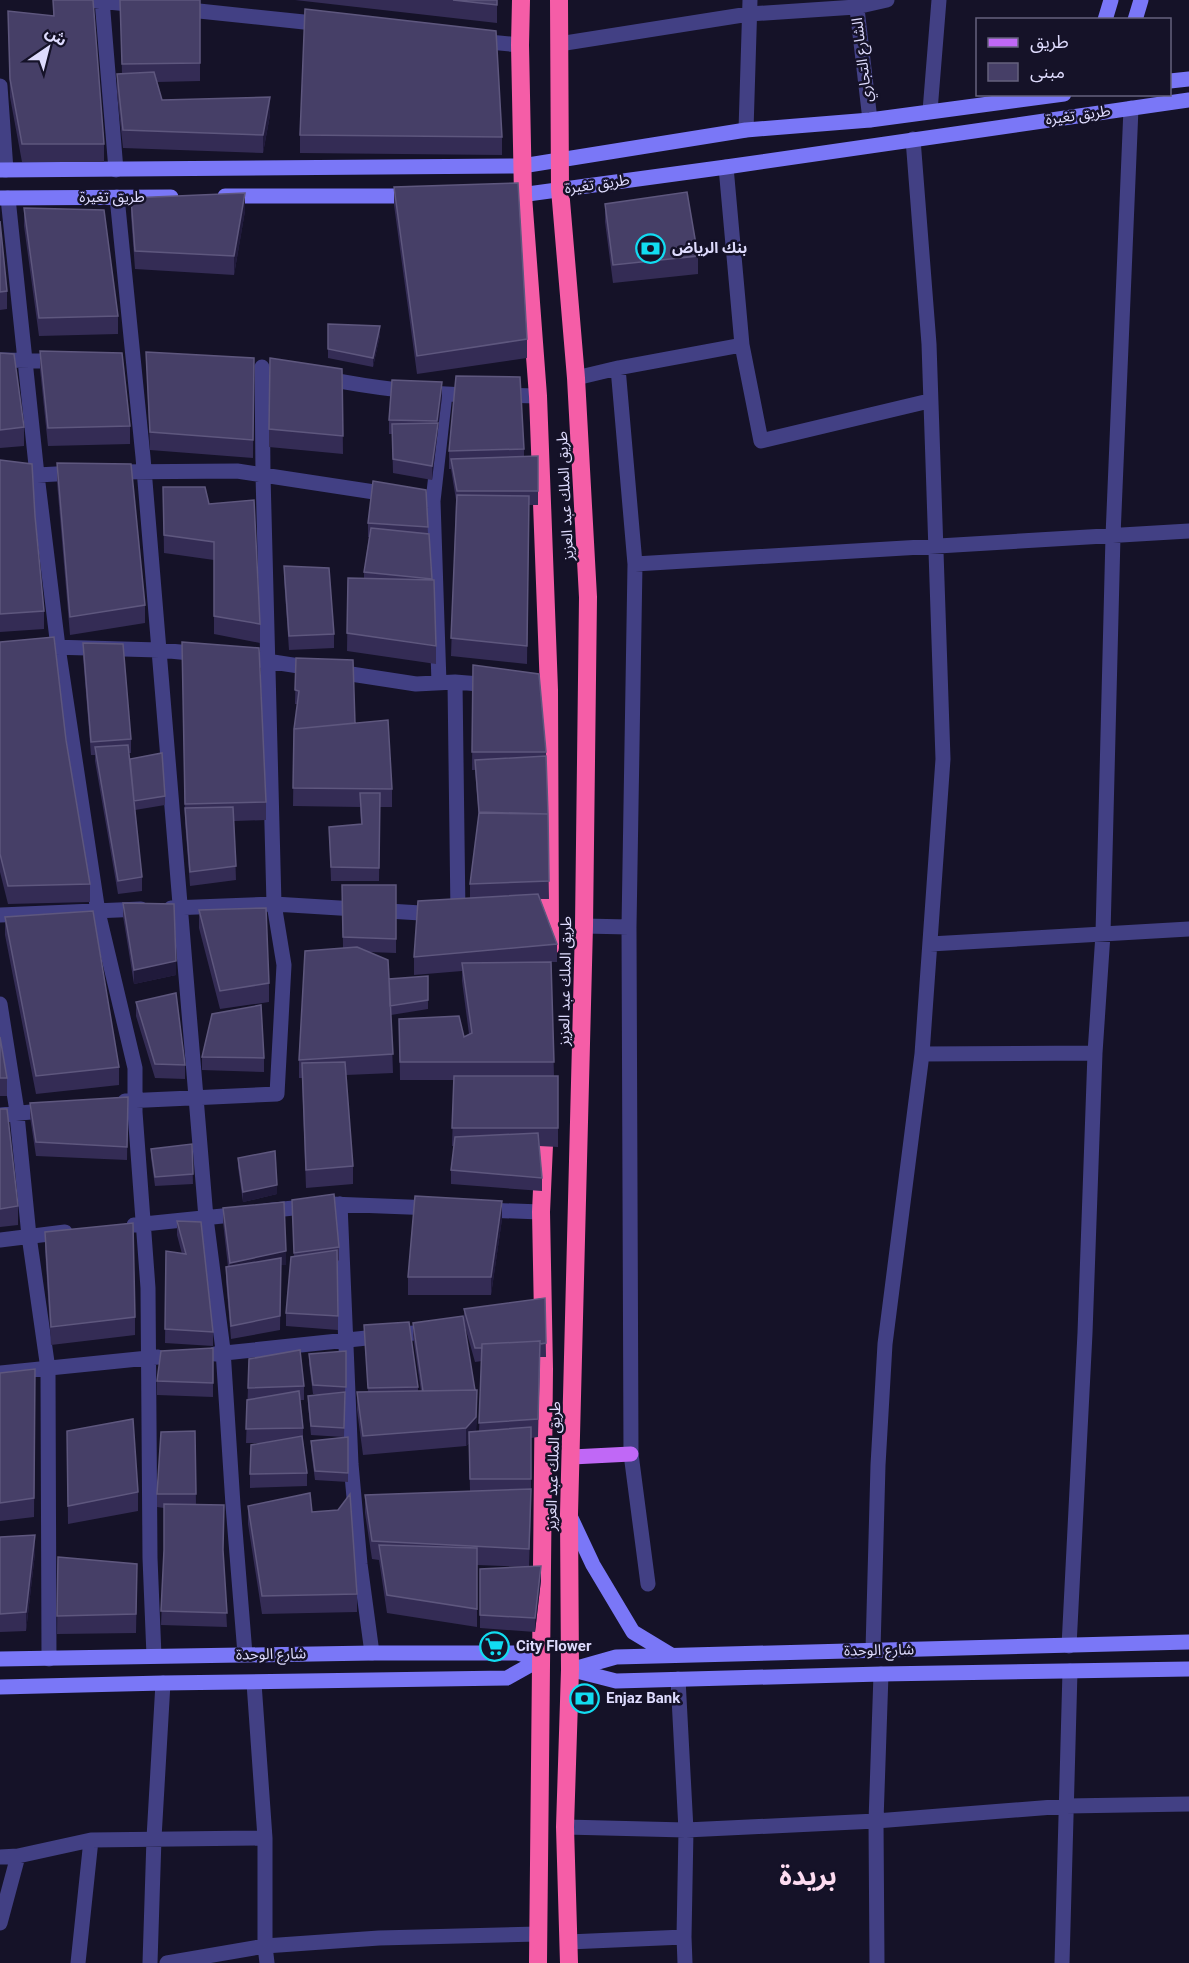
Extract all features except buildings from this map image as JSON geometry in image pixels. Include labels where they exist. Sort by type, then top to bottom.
[{"type":"highway","name":"طريق الملك عبد العزيز","points":[[521,0],[523,196],[538,396],[544,690],[544,912],[551,969]]},
{"type":"highway","name":"طريق الملك عبد العزيز","points":[[559,0],[560,189],[576,378],[588,597],[584,926],[569,1514],[570,1670],[565,1827],[568,1963]]},
{"type":"highway","name":"طريق الملك عبد العزيز","points":[[538,1963],[541,1659],[537,1320],[545,1109]]},
{"type":"main road","points":[[572,1457],[631,1454]]},
{"type":"street","points":[[116,170],[98,0],[148,6]]},
{"type":"street","points":[[559,44],[749,7],[887,0]]},
{"type":"street","points":[[930,111],[939,0]]},
{"type":"street","points":[[1106,18],[1111,0]]},
{"type":"street","points":[[1136,18],[1141,0]]},
{"type":"street","name":"الشارع التجاري","points":[[856,3],[870,120]]},
{"type":"street","points":[[746,130],[749,7]]},
{"type":"street","points":[[170,8],[343,26]]},
{"type":"street","points":[[461,39],[520,45]]},
{"type":"street","points":[[1171,81],[1189,79]]},
{"type":"street","points":[[0,86],[3,170]]},
{"type":"street","name":"طريق تغيرة","points":[[3,170],[522,166],[746,130],[870,120],[1048,96]]},
{"type":"street","name":"طريق تغيرة","points":[[500,196],[523,196],[1189,100]]},
{"type":"street","points":[[1069,1646],[1102,934],[1113,536],[1131,108]]},
{"type":"street","points":[[873,1650],[878,1465],[885,1344],[922,1054],[943,759],[928,344],[913,139]]},
{"type":"street","points":[[726,167],[742,345],[761,441],[929,401]]},
{"type":"street","points":[[211,196],[430,196]]},
{"type":"street","points":[[117,197],[144,471],[206,1218],[223,1353],[245,1654]]},
{"type":"street","name":"طريق تغيرة","points":[[4,198],[187,197]]},
{"type":"street","points":[[4,198],[58,647],[98,912],[135,1068],[135,1100],[148,1288],[150,1558],[154,1656]]},
{"type":"street","points":[[576,378],[742,345]]},
{"type":"street","points":[[0,360],[79,361]]},
{"type":"street","points":[[112,1103],[277,1094],[284,965],[274,904],[263,475],[268,368],[243,364]]},
{"type":"street","points":[[618,369],[635,564],[629,927],[631,1454],[648,1584]]},
{"type":"street","points":[[307,376],[374,388],[445,394],[538,396]]},
{"type":"street","points":[[438,683],[433,501],[445,394]]},
{"type":"street","points":[[0,471],[37,475],[144,471],[237,471],[433,501]]},
{"type":"street","points":[[635,564],[1189,531]]},
{"type":"street","points":[[35,648],[159,650],[214,656]]},
{"type":"street","points":[[247,659],[416,684],[455,682],[506,686]]},
{"type":"street","points":[[0,915],[274,904],[464,915],[455,682]]},
{"type":"street","points":[[584,926],[629,927]]},
{"type":"street","points":[[930,944],[1189,929]]},
{"type":"street","points":[[0,1004],[17,1114],[29,1236],[48,1369],[49,1659]]},
{"type":"street","points":[[922,1054],[1095,1053]]},
{"type":"street","points":[[0,1115],[64,1108]]},
{"type":"street","points":[[340,1204],[351,1464],[360,1564],[372,1653]]},
{"type":"street","points":[[120,1226],[340,1204],[450,1208]]},
{"type":"street","points":[[473,1209],[541,1212]]},
{"type":"street","points":[[0,1240],[75,1231]]},
{"type":"street","points":[[202,1355],[448,1329]]},
{"type":"street","points":[[0,1372],[170,1357]]},
{"type":"street","points":[[569,1514],[592,1565],[633,1632],[671,1655]]},
{"type":"street","points":[[29,1538],[48,1537]]},
{"type":"street","name":"شارع الوحدة","points":[[570,1670],[616,1657],[1189,1642]]},
{"type":"street","name":"شارع الوحدة","points":[[0,1659],[245,1654],[517,1653],[541,1659]]},
{"type":"street","points":[[0,1687],[507,1678],[541,1659]]},
{"type":"street","points":[[570,1670],[616,1681],[1189,1669]]},
{"type":"street","points":[[1062,1963],[1070,1671]]},
{"type":"street","points":[[877,1963],[876,1821],[881,1674]]},
{"type":"street","points":[[678,1680],[687,1830],[684,1937],[686,1963]]},
{"type":"street","points":[[150,1963],[154,1838],[163,1683]]},
{"type":"street","points":[[254,1683],[265,1838],[267,1963]]},
{"type":"street","points":[[565,1827],[687,1830],[876,1821],[1066,1806],[1189,1803]]},
{"type":"street","points":[[0,1857],[18,1856],[91,1840],[265,1838]]},
{"type":"street","points":[[78,1963],[91,1840]]},
{"type":"street","points":[[0,1923],[18,1856]]},
{"type":"street","points":[[167,1963],[265,1946],[379,1938],[538,1934]]},
{"type":"street","points":[[568,1941],[684,1937]]},
{"type":"place","name":"بنك الرياض","points":[[651,248]]},
{"type":"place","name":"City Flower","points":[[495,1646]]},
{"type":"place","name":"Enjaz Bank","points":[[585,1698]]},
{"type":"district","name":"بريدة","points":[[808,1876]]}]
